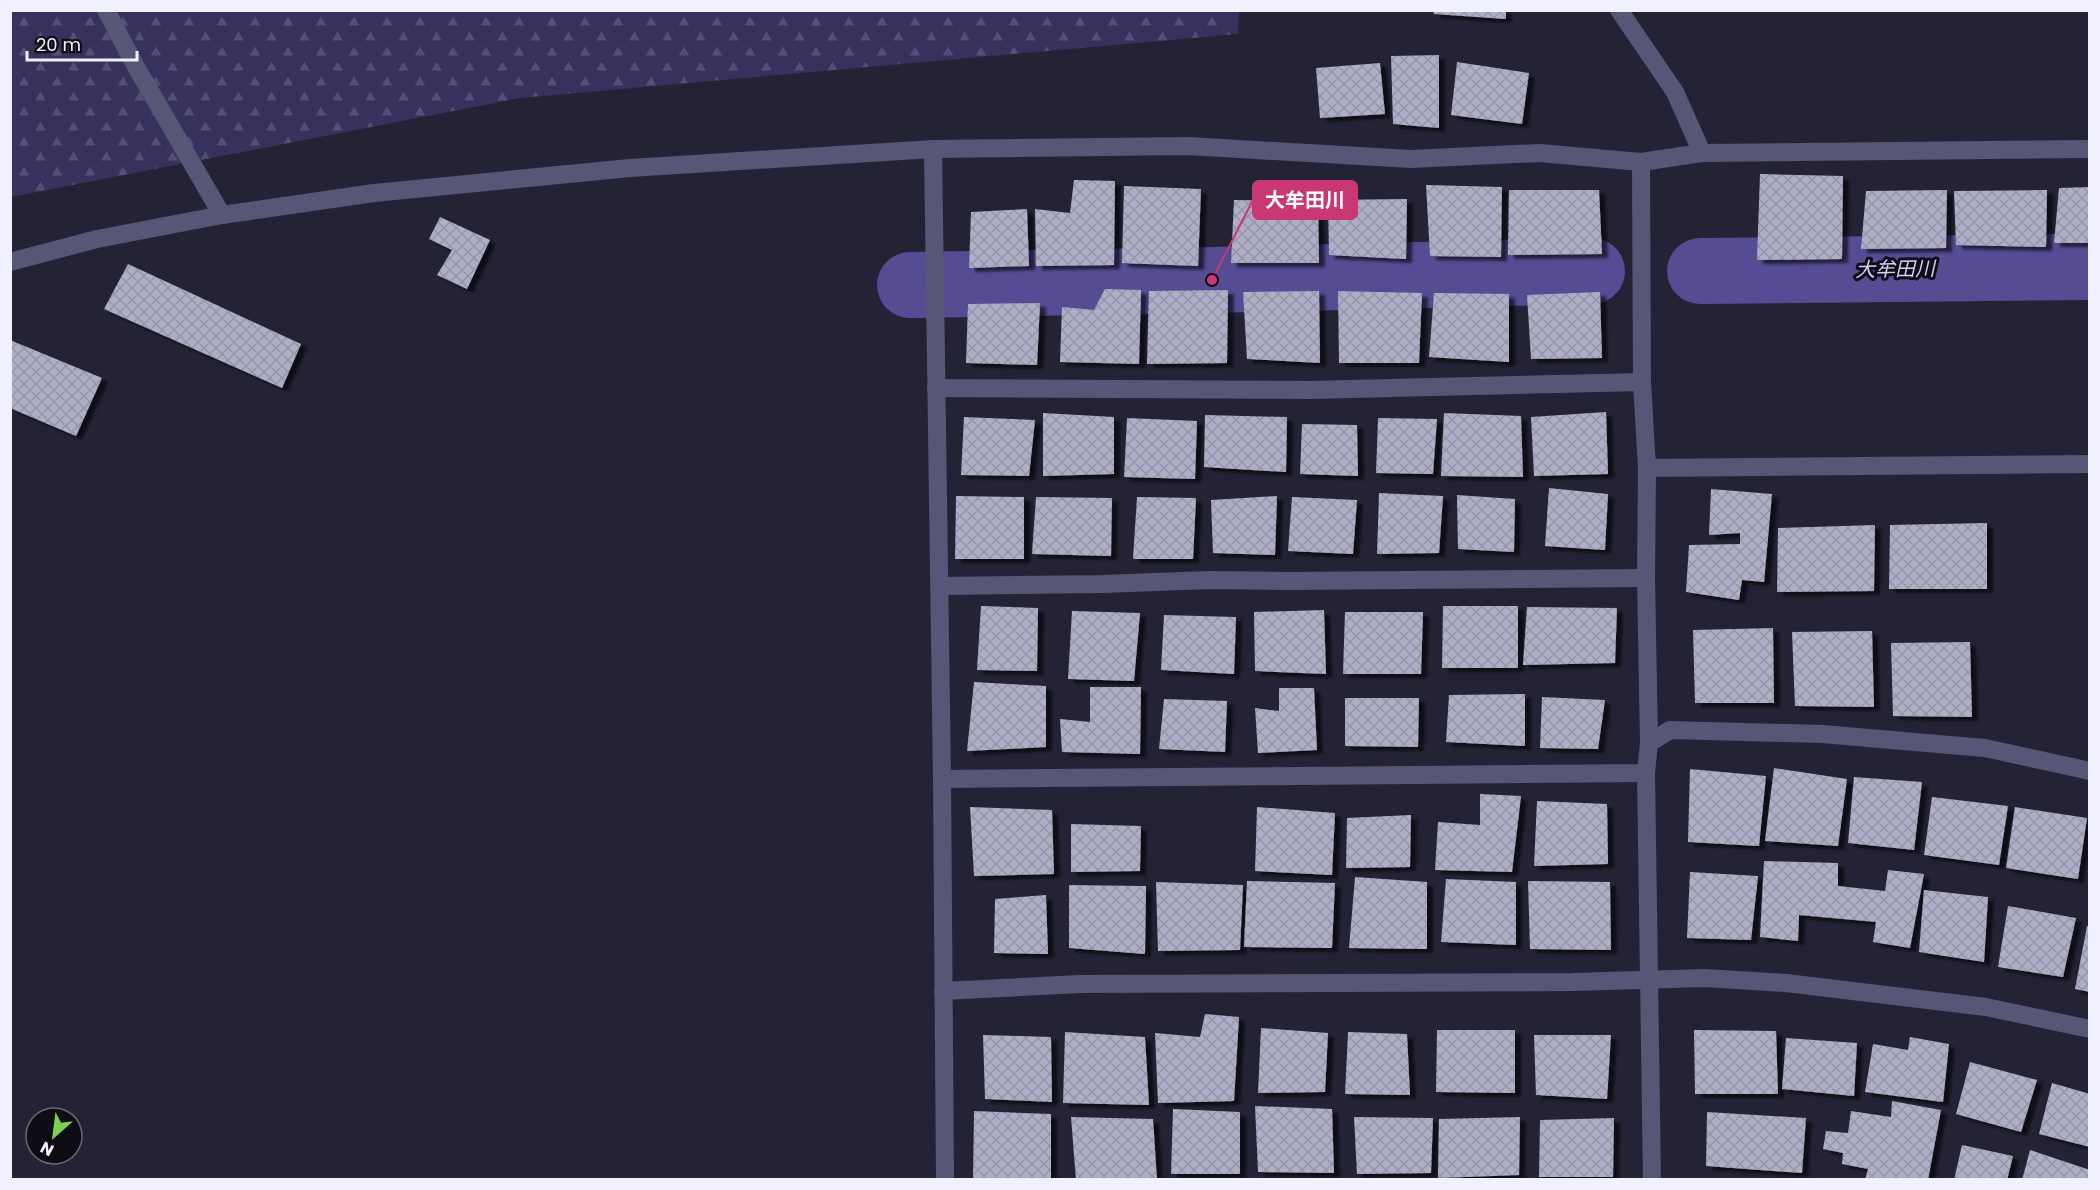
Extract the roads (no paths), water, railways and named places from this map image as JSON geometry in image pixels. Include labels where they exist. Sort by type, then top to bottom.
[{"type":"street","points":[[106,10],[135,65],[222,215]]},
{"type":"street","points":[[1619,10],[1675,92],[1702,153]]},
{"type":"street","points":[[10,262],[97,239],[222,215],[374,193],[607,171],[933,149],[1188,146],[1411,159],[1539,153],[1641,162],[1702,153],[2090,148]]},
{"type":"street","points":[[933,149],[940,586],[945,1179]]},
{"type":"street","points":[[1641,162],[1642,382],[1647,468],[1649,743],[1646,773],[1652,1179]]},
{"type":"street","points":[[936,388],[1309,390],[1642,382]]},
{"type":"street","points":[[1647,468],[2090,464]]},
{"type":"street","points":[[940,586],[1103,585],[1209,579],[1301,581],[1646,578]]},
{"type":"street","points":[[1649,743],[1670,730],[1822,734],[1984,748],[2090,771]]},
{"type":"street","points":[[942,779],[1646,773]]},
{"type":"street","points":[[943,991],[1080,984],[1649,981],[1705,978],[1786,983],[1986,1007],[2090,1029]]},
{"type":"waterway","name":"大牟田川","points":[[1700,271],[2090,267]]},
{"type":"waterway","name":"大牟田川","points":[[910,285],[1592,271]]},
{"type":"place","name":"大牟田川","points":[[1212,280]]}]
